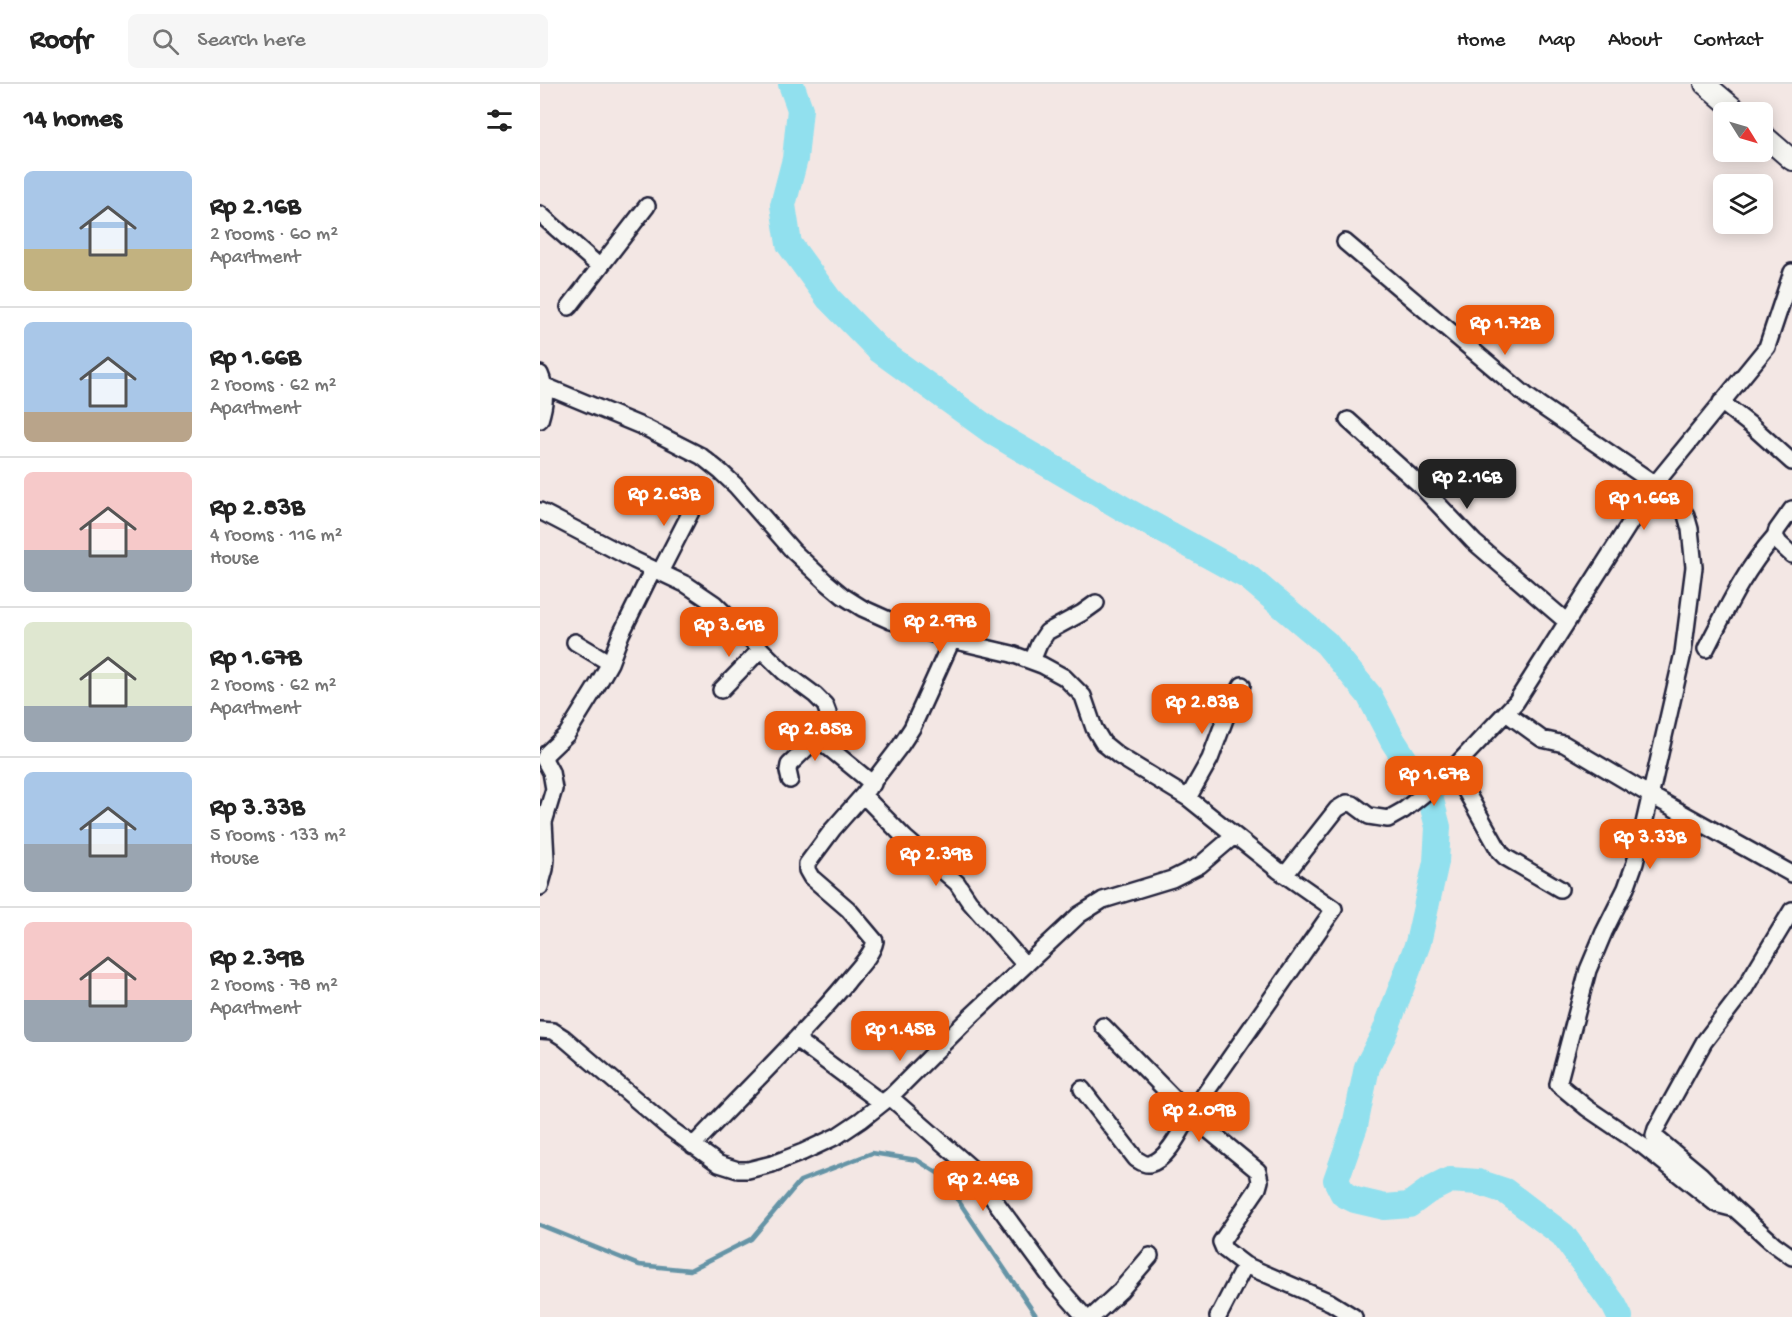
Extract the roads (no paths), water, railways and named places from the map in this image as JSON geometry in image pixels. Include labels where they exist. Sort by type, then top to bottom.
[{"type":"street","points":[[1705,84],[1726,102]]},
{"type":"street","points":[[1773,144],[1792,160]]},
{"type":"street","points":[[569,307],[646,206]]},
{"type":"street","points":[[540,214],[600,267]]},
{"type":"street","points":[[1345,242],[1528,397],[1655,484],[1686,515],[1690,529],[1694,567],[1683,653],[1635,863],[1626,888],[1588,970],[1558,1084],[1587,1108],[1643,1146],[1716,1204],[1735,1209]]},
{"type":"street","points":[[1285,875],[1337,809],[1347,803],[1353,804],[1369,816],[1388,819],[1404,810],[1444,778],[1516,702],[1655,484],[1767,347],[1792,272]]},
{"type":"street","points":[[540,420],[543,408],[542,380],[701,456],[728,479],[793,550],[825,581],[862,608],[891,621],[952,640],[1032,660],[1064,677],[1083,696],[1094,728],[1103,743],[1119,756],[1188,798],[1285,875],[1334,909],[1190,1115],[1170,1148],[1160,1157],[1150,1164],[1143,1164],[1132,1155],[1082,1089]]},
{"type":"street","points":[[1721,402],[1792,462]]},
{"type":"street","points":[[1348,420],[1420,485],[1474,542],[1567,622]]},
{"type":"street","points":[[540,887],[546,859],[544,822],[554,789],[544,759],[571,729],[610,663],[621,634],[698,498]]},
{"type":"street","points":[[1706,649],[1737,587],[1792,509]]},
{"type":"street","points":[[540,511],[687,585],[715,604],[784,672],[815,695],[826,707],[827,719],[817,738],[789,765],[790,780]]},
{"type":"street","points":[[1775,536],[1792,555]]},
{"type":"street","points":[[1032,660],[1047,632],[1096,603]]},
{"type":"street","points":[[693,1146],[796,1039],[832,999],[874,946],[875,941],[848,909],[813,880],[808,873],[809,859],[890,762],[912,728],[952,640]]},
{"type":"street","points":[[575,642],[610,663]]},
{"type":"street","points":[[721,690],[761,649]]},
{"type":"street","points":[[1188,798],[1210,759],[1225,719],[1242,685]]},
{"type":"street","points":[[1506,713],[1542,739],[1564,744],[1792,874]]},
{"type":"street","points":[[817,738],[868,789],[905,838],[957,883],[1025,964]]},
{"type":"street","points":[[1455,767],[1459,779],[1500,852],[1560,889]]},
{"type":"street","points":[[541,1027],[564,1038],[668,1127],[719,1164],[738,1170],[758,1168],[803,1152],[837,1136],[861,1120],[886,1100],[1025,964],[1079,915],[1103,900],[1172,879],[1200,865],[1234,836]]},
{"type":"street","points":[[1790,920],[1743,991],[1704,1042],[1654,1133],[1655,1138],[1701,1175],[1735,1209],[1792,1257]]},
{"type":"street","points":[[1103,1026],[1190,1115],[1258,1170],[1260,1181],[1258,1188],[1221,1242],[1224,1249],[1245,1265],[1330,1302],[1354,1317]]},
{"type":"street","points":[[796,1039],[886,1100],[970,1167],[1055,1283],[1085,1317]]},
{"type":"street","points":[[1092,1317],[1120,1291],[1150,1256]]},
{"type":"street","points":[[1218,1317],[1245,1265]]},
{"type":"waterway","points":[[791,84],[800,109],[795,159],[783,205],[789,244],[829,299],[879,350],[994,433],[1129,512],[1248,577],[1326,643],[1369,695],[1393,741],[1431,800],[1438,827],[1436,862],[1418,943],[1384,1034],[1367,1067],[1355,1126],[1336,1180],[1343,1194],[1355,1200],[1385,1207],[1409,1205],[1428,1191],[1450,1180],[1478,1182],[1505,1191],[1563,1235],[1614,1305],[1620,1317]]},
{"type":"waterway","points":[[540,1225],[639,1265],[690,1270],[751,1239],[800,1181],[872,1153],[917,1160],[941,1175],[1037,1317]]}]
